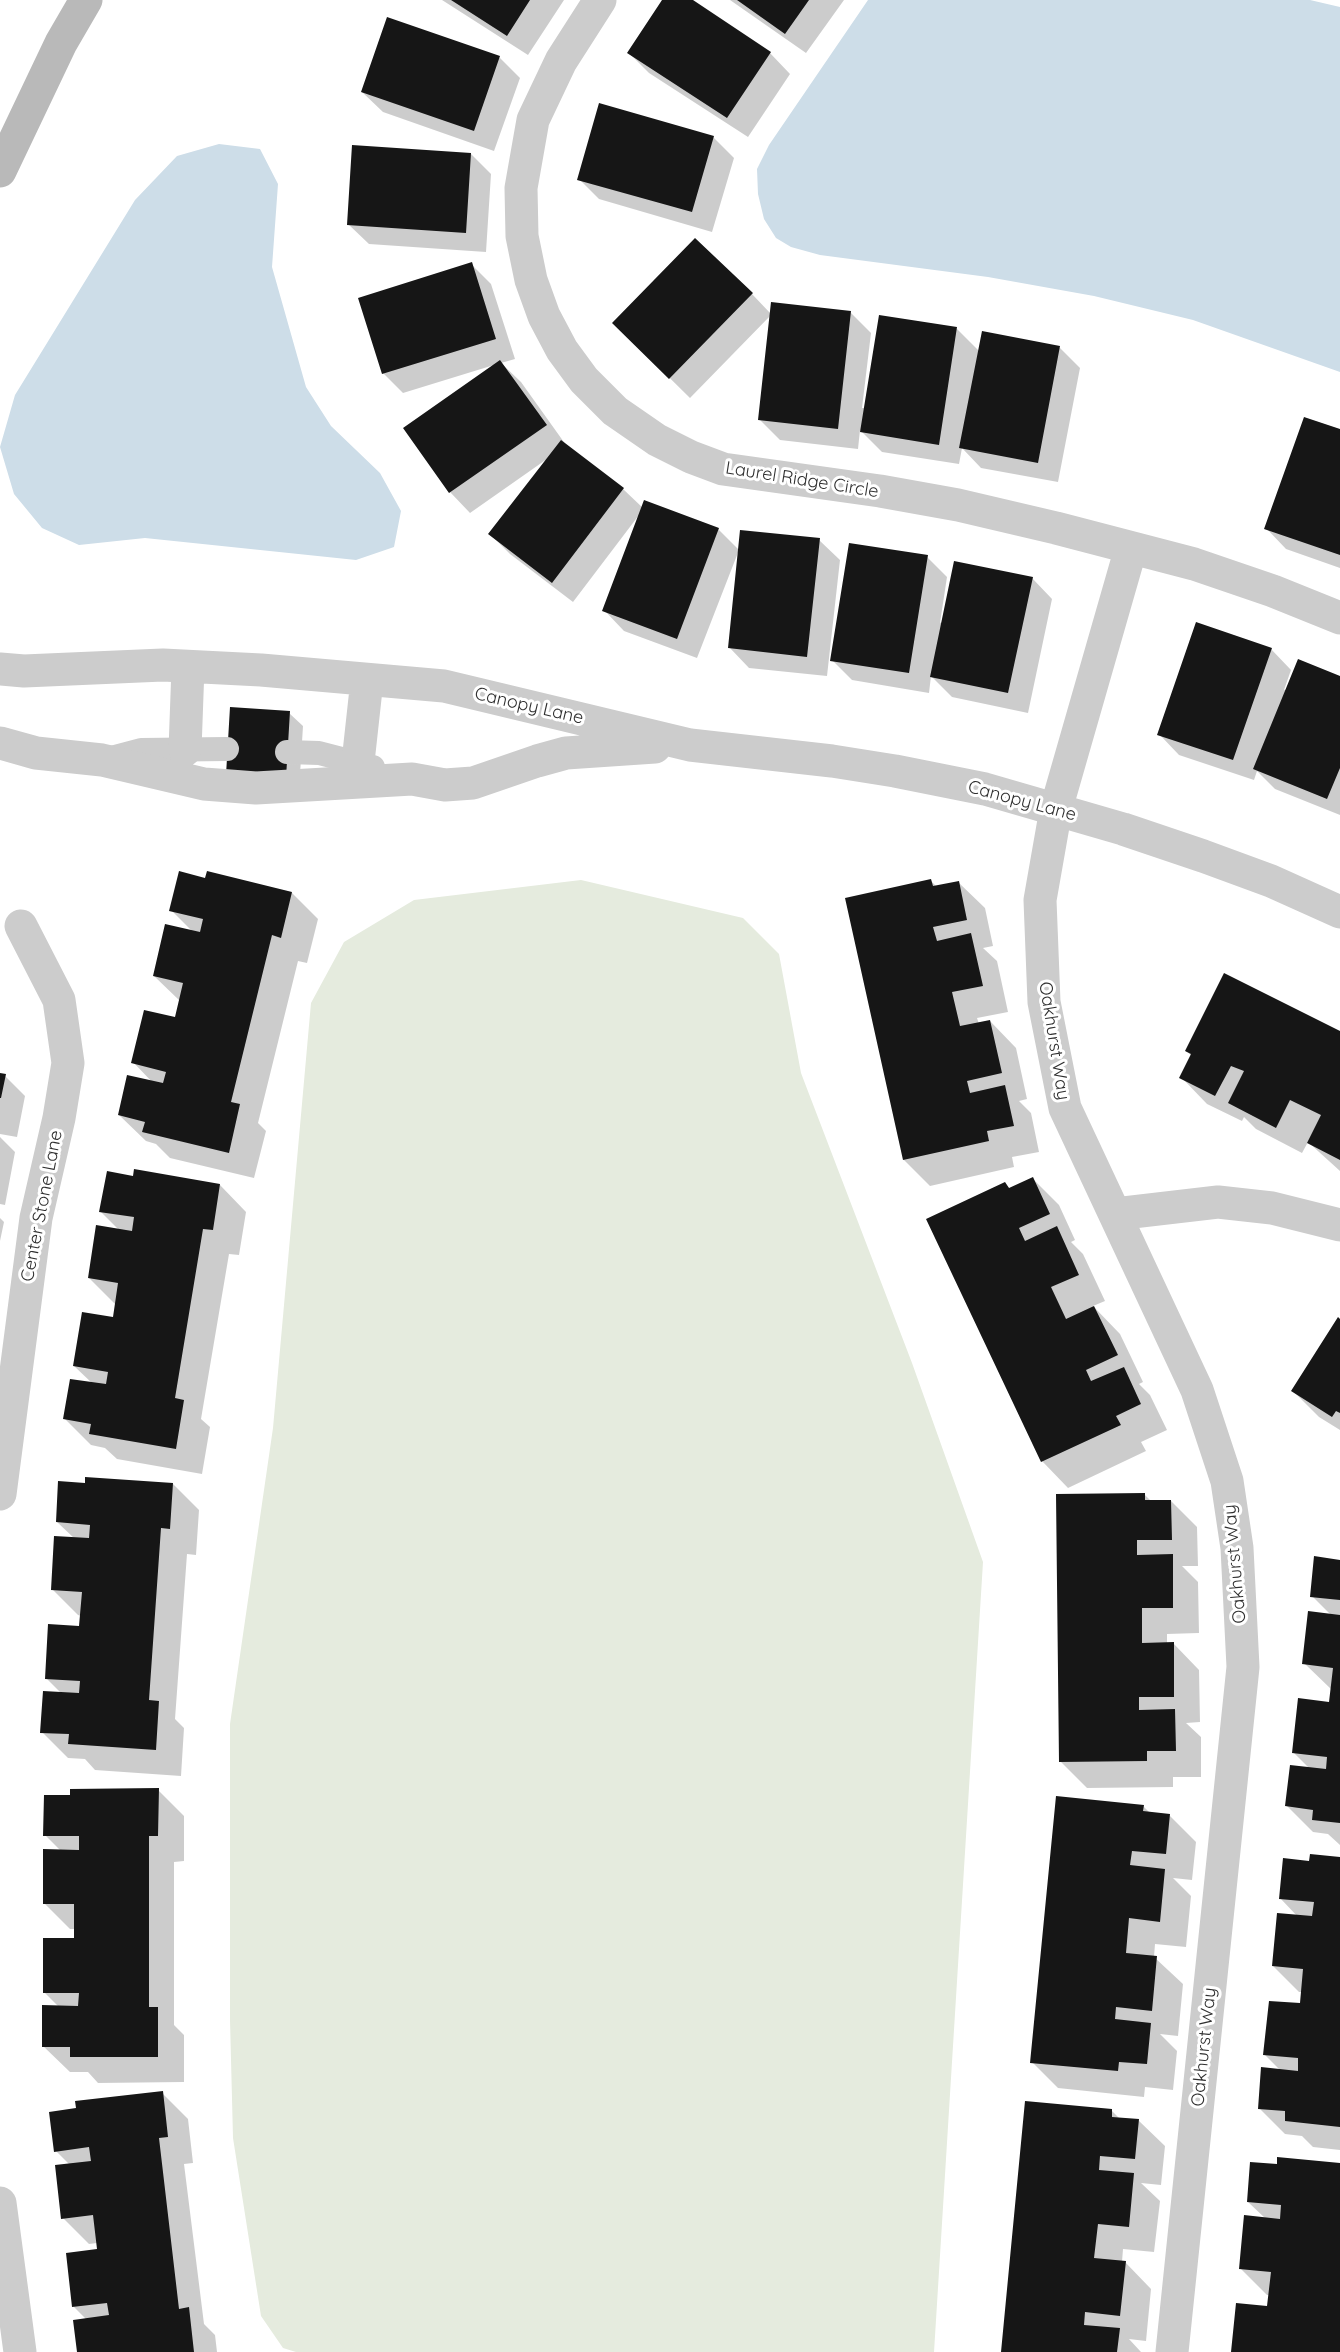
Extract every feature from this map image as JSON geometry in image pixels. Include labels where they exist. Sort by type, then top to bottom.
[{"type":"street","points":[[0,171],[61,43],[86,0]]},
{"type":"street","name":"Laurel Ridge Circle","points":[[600,0],[561,61],[533,120],[522,188],[522,236],[531,280],[544,316],[562,350],[584,380],[615,411],[657,440],[691,457],[723,469],[880,491],[958,505],[1194,564],[1273,591],[1340,618]]},
{"type":"street","points":[[1056,809],[1131,548]]},
{"type":"street","name":"Canopy Lane","points":[[0,669],[24,671],[163,665],[444,686],[690,745],[780,754],[895,771],[985,789],[1123,829],[1203,856],[1271,881],[1340,912]]},
{"type":"street","points":[[185,750],[188,667]]},
{"type":"street","points":[[358,762],[367,680]]},
{"type":"street","name":"Canopy Lane","points":[[0,743],[36,753],[102,760],[204,784],[256,788],[412,779],[445,785],[473,783],[566,753],[690,745]]},
{"type":"street","name":"Oakhurst Way","points":[[1056,809],[1040,900],[1044,1002],[1065,1108],[1197,1390],[1227,1481],[1237,1548],[1243,1666],[1172,2352]]},
{"type":"street","name":"Center Stone Lane","points":[[0,1494],[36,1218],[59,1118],[68,1063],[59,1000],[21,926]]},
{"type":"street","points":[[1115,1214],[1218,1202],[1272,1208],[1340,1225]]},
{"type":"street","points":[[0,2203],[20,2352]]},
{"type":"lane","name":"Canopy Lane","points":[[102,760],[141,750],[227,749]]},
{"type":"lane","name":"Canopy Lane","points":[[287,752],[319,753],[358,762],[412,779]]},
{"type":"shaded area","points":[[868,0],[1310,0],[1340,7],[1340,372],[1193,320],[1094,296],[988,277],[820,255],[791,247],[776,238],[764,219],[758,194],[757,169],[769,145]]},
{"type":"shaded area","points":[[219,144],[260,149],[278,184],[272,267],[306,387],[331,426],[380,473],[401,511],[394,547],[356,560],[145,538],[79,545],[42,528],[14,494],[0,447],[15,395],[135,200],[177,156]]},
{"type":"shaded area","points":[[581,880],[743,918],[779,954],[801,1073],[912,1363],[983,1562],[934,2352],[296,2352],[283,2348],[261,2316],[233,2138],[230,2020],[230,1724],[273,1428],[311,1003],[344,942],[414,900]]},
{"type":"building","points":[[451,0],[530,0],[507,36]]},
{"type":"building","points":[[662,0],[693,0],[771,52],[727,118],[627,53]]},
{"type":"building","points":[[737,0],[809,0],[785,34]]},
{"type":"building","points":[[387,17],[500,56],[474,131],[361,92]]},
{"type":"building","points":[[599,103],[714,136],[692,212],[577,180]]},
{"type":"building","points":[[352,145],[471,153],[466,233],[347,225]]},
{"type":"building","points":[[695,238],[753,293],[669,379],[612,323]]},
{"type":"building","points":[[472,262],[496,339],[382,374],[358,298]]},
{"type":"building","points":[[771,302],[851,311],[838,429],[758,420]]},
{"type":"building","points":[[879,315],[957,327],[939,445],[860,432]]},
{"type":"building","points":[[982,331],[1060,346],[1038,463],[959,448]]},
{"type":"building","points":[[500,360],[547,425],[449,493],[403,428]]},
{"type":"building","points":[[1304,417],[1340,429],[1340,555],[1264,529]]},
{"type":"building","points":[[561,440],[624,488],[552,583],[488,534]]},
{"type":"building","points":[[644,500],[719,528],[677,639],[602,611]]},
{"type":"building","points":[[740,530],[820,538],[807,657],[728,648]]},
{"type":"building","points":[[849,543],[928,555],[909,673],[830,661]]},
{"type":"building","points":[[954,561],[1033,577],[1008,693],[930,677]]},
{"type":"building","points":[[1196,622],[1272,648],[1233,760],[1157,735]]},
{"type":"building","points":[[1298,659],[1340,676],[1340,768],[1327,799],[1253,769]]},
{"type":"building","points":[[230,707],[290,711],[286,778],[226,775]]},
{"type":"building","points":[[179,871],[205,878],[207,871],[292,892],[281,938],[272,935],[231,1102],[240,1104],[229,1153],[142,1132],[145,1122],[118,1115],[127,1075],[163,1083],[166,1072],[131,1063],[144,1010],[175,1017],[183,983],[153,976],[165,924],[200,932],[203,919],[169,911]]},
{"type":"building","points":[[931,879],[933,886],[959,881],[967,920],[933,927],[937,941],[971,933],[983,986],[952,992],[960,1026],[990,1020],[1002,1073],[967,1081],[970,1093],[1005,1085],[1014,1126],[987,1131],[989,1141],[903,1160],[845,898]]},
{"type":"building","points":[[1224,973],[1340,1031],[1340,1160],[1307,1143],[1321,1115],[1290,1100],[1276,1128],[1228,1103],[1244,1071],[1231,1066],[1215,1096],[1179,1078],[1191,1054],[1185,1051]]},
{"type":"building","points":[[0,1073],[6,1074],[1,1098],[0,1098]]},
{"type":"building","points":[[134,1169],[220,1184],[213,1230],[203,1229],[175,1398],[184,1400],[176,1449],[89,1434],[91,1424],[63,1419],[70,1379],[106,1384],[108,1372],[73,1366],[82,1312],[113,1317],[118,1283],[88,1278],[96,1225],[132,1231],[134,1217],[99,1212],[107,1171],[133,1176]]},
{"type":"building","points":[[1033,1177],[1050,1214],[1019,1228],[1025,1241],[1057,1226],[1079,1275],[1051,1287],[1066,1319],[1094,1306],[1118,1355],[1086,1370],[1091,1381],[1124,1367],[1141,1404],[1116,1416],[1121,1425],[1041,1462],[926,1219],[1005,1182],[1009,1188]]},
{"type":"building","points":[[1338,1317],[1340,1319],[1340,1413],[1336,1411],[1332,1417],[1291,1391]]},
{"type":"building","points":[[85,1477],[173,1483],[170,1529],[161,1528],[149,1700],[159,1701],[156,1750],[68,1744],[69,1734],[40,1733],[43,1691],[79,1693],[80,1681],[45,1679],[48,1624],[79,1626],[82,1592],[51,1590],[54,1536],[89,1538],[90,1525],[56,1522],[58,1481],[85,1483]]},
{"type":"building","points":[[1145,1493],[1145,1500],[1171,1500],[1172,1540],[1137,1540],[1137,1555],[1173,1554],[1173,1608],[1142,1608],[1142,1643],[1174,1642],[1174,1697],[1139,1697],[1139,1710],[1175,1709],[1176,1751],[1147,1751],[1147,1761],[1059,1762],[1056,1494]]},
{"type":"building","points":[[1314,1556],[1340,1560],[1340,1600],[1310,1597]]},
{"type":"building","points":[[1308,1611],[1340,1615],[1340,1823],[1312,1820],[1313,1810],[1285,1806],[1290,1765],[1326,1769],[1327,1757],[1292,1753],[1298,1698],[1329,1702],[1333,1668],[1302,1664]]},
{"type":"building","points":[[159,1788],[158,1836],[149,1836],[149,2007],[158,2007],[158,2057],[70,2057],[70,2047],[42,2047],[42,2005],[78,2006],[79,1993],[43,1993],[43,1938],[74,1938],[74,1904],[43,1904],[43,1849],[79,1850],[79,1836],[43,1836],[44,1795],[70,1795],[70,1789]]},
{"type":"building","points":[[1056,1796],[1144,1805],[1143,1811],[1170,1814],[1166,1854],[1132,1851],[1130,1865],[1165,1869],[1160,1922],[1129,1918],[1126,1953],[1157,1956],[1152,2011],[1116,2007],[1115,2019],[1151,2023],[1147,2064],[1119,2062],[1118,2071],[1030,2063]]},
{"type":"building","points":[[1310,1854],[1340,1857],[1340,2127],[1285,2121],[1285,2111],[1258,2109],[1261,2067],[1298,2071],[1298,2058],[1263,2055],[1269,2001],[1300,2003],[1303,1969],[1272,1966],[1277,1913],[1312,1916],[1314,1902],[1279,1899],[1283,1858],[1309,1861]]},
{"type":"building","points":[[163,2091],[168,2137],[159,2138],[179,2309],[189,2307],[194,2352],[77,2352],[73,2320],[109,2315],[107,2303],[72,2307],[66,2253],[97,2249],[93,2215],[61,2219],[55,2165],[91,2161],[89,2147],[54,2152],[49,2112],[76,2108],[75,2101]]},
{"type":"building","points":[[1025,2101],[1112,2109],[1112,2117],[1139,2119],[1135,2159],[1100,2156],[1099,2170],[1134,2173],[1129,2227],[1098,2224],[1094,2258],[1126,2261],[1120,2316],[1085,2312],[1084,2325],[1120,2328],[1117,2352],[1001,2352]]},
{"type":"building","points":[[1277,2157],[1340,2163],[1340,2352],[1231,2352],[1236,2303],[1267,2306],[1271,2272],[1239,2269],[1244,2215],[1280,2219],[1281,2205],[1247,2202],[1250,2162],[1277,2164]]}]
